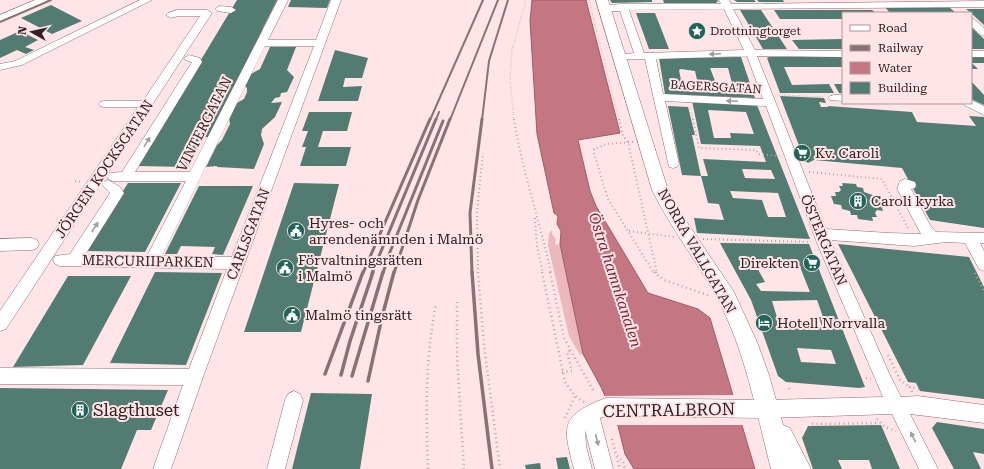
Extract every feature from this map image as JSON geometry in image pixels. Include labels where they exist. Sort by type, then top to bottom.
[{"type":"main road","name":"NORRA VALLGATAN","points":[[603,4],[637,57],[660,190],[672,213],[724,292],[747,342],[758,375],[758,409],[783,469]]},
{"type":"main road","name":"NORRA VALLGATAN","points":[[758,409],[799,469]]},
{"type":"street","points":[[0,13],[31,0]]},
{"type":"street","points":[[0,18],[43,0]]},
{"type":"street","points":[[0,72],[147,0]]},
{"type":"street","name":"VINTERGATAN","points":[[152,261],[283,0]]},
{"type":"street","name":"CARLSGATAN","points":[[162,469],[194,377],[336,0]]},
{"type":"street","points":[[950,2],[961,12]]},
{"type":"street","points":[[603,4],[623,8],[658,4],[726,3],[950,2],[984,4]]},
{"type":"street","name":"ÖSTERGATAN","points":[[726,3],[751,53],[769,98],[793,164],[817,238],[896,406],[929,469]]},
{"type":"street","points":[[875,3],[883,12]]},
{"type":"street","name":"NORRA VALLGATAN","points":[[623,8],[637,57],[659,97],[672,164]]},
{"type":"street","points":[[220,10],[231,10]]},
{"type":"street","name":"JÖRGEN KOCKSGATAN","points":[[0,324],[207,13],[177,13],[171,15]]},
{"type":"street","points":[[972,22],[984,33]]},
{"type":"street","points":[[261,43],[320,43]]},
{"type":"street","points":[[637,57],[751,53],[842,54]]},
{"type":"street","points":[[972,54],[984,54]]},
{"type":"street","name":"JÖRGEN KOCKSGATAN","points":[[67,260],[117,193],[115,190],[116,179],[196,62],[196,60],[189,58]]},
{"type":"street","points":[[0,66],[18,63]]},
{"type":"street","name":"BAGERSGATAN","points":[[659,97],[688,99],[769,98]]},
{"type":"street","points":[[104,104],[146,104]]},
{"type":"street","points":[[970,104],[984,111]]},
{"type":"street","points":[[116,179],[194,177]]},
{"type":"street","points":[[910,185],[905,184],[904,189],[925,229],[933,238]]},
{"type":"street","points":[[969,237],[984,265]]},
{"type":"street","points":[[817,238],[914,240],[933,238],[984,238]]},
{"type":"street","points":[[0,245],[32,244]]},
{"type":"street","name":"MERCURIIPARKEN","points":[[67,260],[237,263]]},
{"type":"street","points":[[0,376],[194,377]]},
{"type":"street","points":[[276,469],[294,400]]},
{"type":"street","name":"CENTRALBRON","points":[[597,411],[918,405],[984,414]]},
{"type":"street","points":[[583,469],[575,436],[575,429],[578,422],[597,411],[604,469]]},
{"type":"path","points":[[526,0],[512,50],[510,89],[517,140],[535,214],[545,246],[564,338],[594,392]]},
{"type":"path","points":[[589,0],[623,136],[628,142],[650,234],[657,275]]},
{"type":"path","points":[[769,98],[839,98]]},
{"type":"path","points":[[688,99],[699,148],[756,150],[758,154],[780,156]]},
{"type":"path","points":[[638,141],[597,146],[594,149],[608,199],[654,273],[664,280],[714,297]]},
{"type":"path","points":[[483,154],[477,220],[479,288],[485,352],[500,469]]},
{"type":"path","points":[[802,171],[882,179],[914,240]]},
{"type":"path","points":[[535,214],[537,246],[565,382],[572,393],[597,411]]},
{"type":"path","points":[[628,231],[680,238]]},
{"type":"path","points":[[700,239],[817,238]]},
{"type":"path","points":[[457,302],[457,356],[464,469]]},
{"type":"path","points":[[428,469],[426,413],[428,378],[436,304]]},
{"type":"path","points":[[562,372],[572,371],[567,352],[572,350]]},
{"type":"path","points":[[812,424],[879,422]]},
{"type":"path","points":[[620,469],[616,455],[623,461],[625,469]]},
{"type":"shaded area","points":[[552,230],[552,234],[556,239],[556,245],[560,244],[583,354],[580,355],[569,336],[548,245],[549,234]]},
{"type":"water","name":"Östra hamnkanalen","points":[[532,0],[586,0],[620,133],[578,140],[590,191],[596,206],[648,293],[698,309],[710,318],[755,469],[634,469],[625,454],[618,426],[601,387],[583,354],[560,244],[561,231],[557,224],[558,216],[554,213],[537,134],[530,21]]},
{"type":"pier","points":[[736,395],[744,425],[615,425],[603,396]]},
{"type":"building","points":[[237,0],[277,0],[262,30],[266,30],[210,137],[204,137],[188,167],[137,166]]},
{"type":"building","points":[[291,0],[330,0],[327,8],[288,7]]},
{"type":"building","points":[[610,0],[652,0],[652,2],[612,3]]},
{"type":"building","points":[[663,0],[718,1],[716,3],[664,3]]},
{"type":"building","points":[[734,0],[754,0],[756,2],[737,2]]},
{"type":"building","points":[[757,0],[783,0],[784,2],[759,2]]},
{"type":"building","points":[[51,5],[82,21],[52,34],[21,18]]},
{"type":"building","points":[[885,7],[949,7],[955,12],[889,12]]},
{"type":"building","points":[[966,9],[984,9],[984,25],[972,14],[972,12]]},
{"type":"building","points":[[740,10],[761,10],[787,49],[763,49]]},
{"type":"building","points":[[774,10],[872,10],[875,12],[842,12],[842,19],[780,19]]},
{"type":"building","points":[[636,13],[655,13],[669,49],[649,49]]},
{"type":"building","points":[[972,28],[984,39],[984,49],[972,49]]},
{"type":"building","points":[[20,31],[38,40],[25,47],[34,50],[26,54],[17,50],[0,58],[0,40]]},
{"type":"building","points":[[842,39],[842,49],[799,49],[792,40]]},
{"type":"building","points":[[270,47],[296,47],[287,70],[294,77],[287,92],[281,93],[280,97],[275,98],[271,103],[282,102],[275,117],[262,129],[261,135],[264,144],[254,169],[217,166],[206,167],[230,124],[229,117],[235,104],[244,99],[247,92],[247,88],[245,86],[251,74],[260,69]]},
{"type":"building","points":[[335,50],[368,58],[362,78],[345,78],[343,87],[362,86],[358,101],[318,101]]},
{"type":"building","points":[[972,56],[984,56],[984,63],[972,63]]},
{"type":"building","points":[[741,57],[755,98],[665,94],[659,58]],"holes":[[[710,68],[728,68],[733,87],[717,86]],[[679,70],[695,71],[698,84],[682,85]]]},
{"type":"building","points":[[842,57],[842,67],[784,67],[792,85],[829,84],[834,93],[780,93],[767,58]]},
{"type":"building","points":[[972,63],[978,69],[972,69]]},
{"type":"building","points":[[972,82],[984,95],[984,105],[972,99]]},
{"type":"building","points":[[834,84],[842,84],[842,93],[839,93]]},
{"type":"building","points":[[780,96],[824,98],[826,103],[819,102],[821,107],[828,106],[912,112],[917,122],[976,126],[969,116],[984,117],[984,228],[930,220],[902,168],[814,160],[808,163],[802,159],[803,156]]},
{"type":"building","points":[[692,101],[757,105],[810,239],[697,233],[694,218],[724,220],[719,204],[708,203],[701,176],[708,176],[703,159],[766,162],[760,146],[701,144]],"holes":[[[708,110],[746,112],[754,134],[730,133],[731,138],[714,138]],[[742,169],[771,170],[775,179],[745,178]],[[730,191],[778,193],[786,217],[768,217],[762,200],[733,198]]]},
{"type":"building","points":[[668,106],[688,107],[695,135],[692,135],[701,176],[682,175]]},
{"type":"building","points":[[309,112],[352,112],[347,131],[323,131],[318,147],[351,147],[346,166],[300,166],[306,147],[302,147],[308,131],[302,131]]},
{"type":"building","points":[[128,183],[181,183],[145,252],[86,251]]},
{"type":"building","points":[[294,183],[339,184],[301,332],[244,332]]},
{"type":"building","name":"Caroli kyrka","points":[[842,183],[856,184],[857,187],[863,188],[864,192],[881,198],[886,208],[882,208],[883,211],[877,210],[875,213],[877,217],[872,217],[873,221],[858,219],[857,215],[851,215],[850,211],[842,209],[841,205],[834,204],[831,196],[836,196],[835,192],[839,192],[841,190],[839,186],[843,186]]},
{"type":"building","points":[[199,186],[253,186],[223,255],[212,254],[215,247],[181,246],[177,254],[165,254]]},
{"type":"building","points":[[720,243],[809,244],[865,387],[859,388],[786,382],[778,376],[751,300]],"holes":[[[755,264],[800,267],[810,292],[761,291],[756,284],[765,282]],[[817,300],[823,317],[819,317],[822,327],[779,324],[772,301]],[[797,348],[831,350],[836,364],[801,362]]]},
{"type":"building","points":[[838,244],[969,257],[984,287],[984,399],[920,391],[916,383],[908,382]]},
{"type":"building","points":[[155,272],[222,273],[186,365],[110,363]]},
{"type":"building","points":[[68,276],[131,276],[83,365],[13,367]]},
{"type":"building","name":"Slagthuset","points":[[0,388],[168,390],[151,430],[137,430],[121,469],[0,469]]},
{"type":"building","points":[[311,393],[372,394],[360,469],[292,469]]},
{"type":"building","points":[[937,422],[984,429],[984,454],[973,452],[981,469],[954,469],[932,428]]},
{"type":"building","points":[[881,425],[900,469],[872,469],[869,460],[838,460],[842,469],[813,469],[802,438],[808,426]]},
{"type":"building","points":[[567,457],[570,469],[558,469],[556,458]]},
{"type":"building","points":[[540,463],[541,469],[526,469],[525,465]]},
{"type":"railway","points":[[0,22],[51,0]]},
{"type":"railway","points":[[430,120],[483,0]]},
{"type":"railway","points":[[450,120],[498,0]]},
{"type":"railway","points":[[482,120],[489,61],[508,0]]},
{"type":"railway","points":[[436,120],[439,112]]},
{"type":"railway","points":[[363,273],[430,119]]},
{"type":"railway","points":[[372,273],[436,119]]},
{"type":"railway","points":[[394,273],[418,200],[450,119]]},
{"type":"railway","points":[[472,273],[470,213],[482,119]]},
{"type":"railway","points":[[383,273],[443,121]]},
{"type":"railway","points":[[325,374],[363,272]]},
{"type":"railway","points":[[341,375],[350,341],[373,272]]},
{"type":"railway","points":[[352,376],[383,272]]},
{"type":"railway","points":[[368,381],[382,317],[394,272]]},
{"type":"railway","points":[[472,272],[478,354],[492,469]]},
{"type":"place","name":"Drottningtorget","points":[[697,31]]},
{"type":"place","name":"Kv. Caroli","points":[[802,153]]},
{"type":"place","name":"Caroli kyrka","points":[[858,201]]},
{"type":"place","name":"Hyres- och arrendenämnden i Malmö","points":[[296,231]]},
{"type":"place","name":"Direkten","points":[[812,263]]},
{"type":"place","name":"Förvaltningsrätten i Malmö","points":[[285,268]]},
{"type":"place","name":"Malmö tingsrätt","points":[[292,315]]},
{"type":"place","name":"Hotell Norrvalla","points":[[764,323]]},
{"type":"place","name":"Slagthuset","points":[[80,410]]}]
